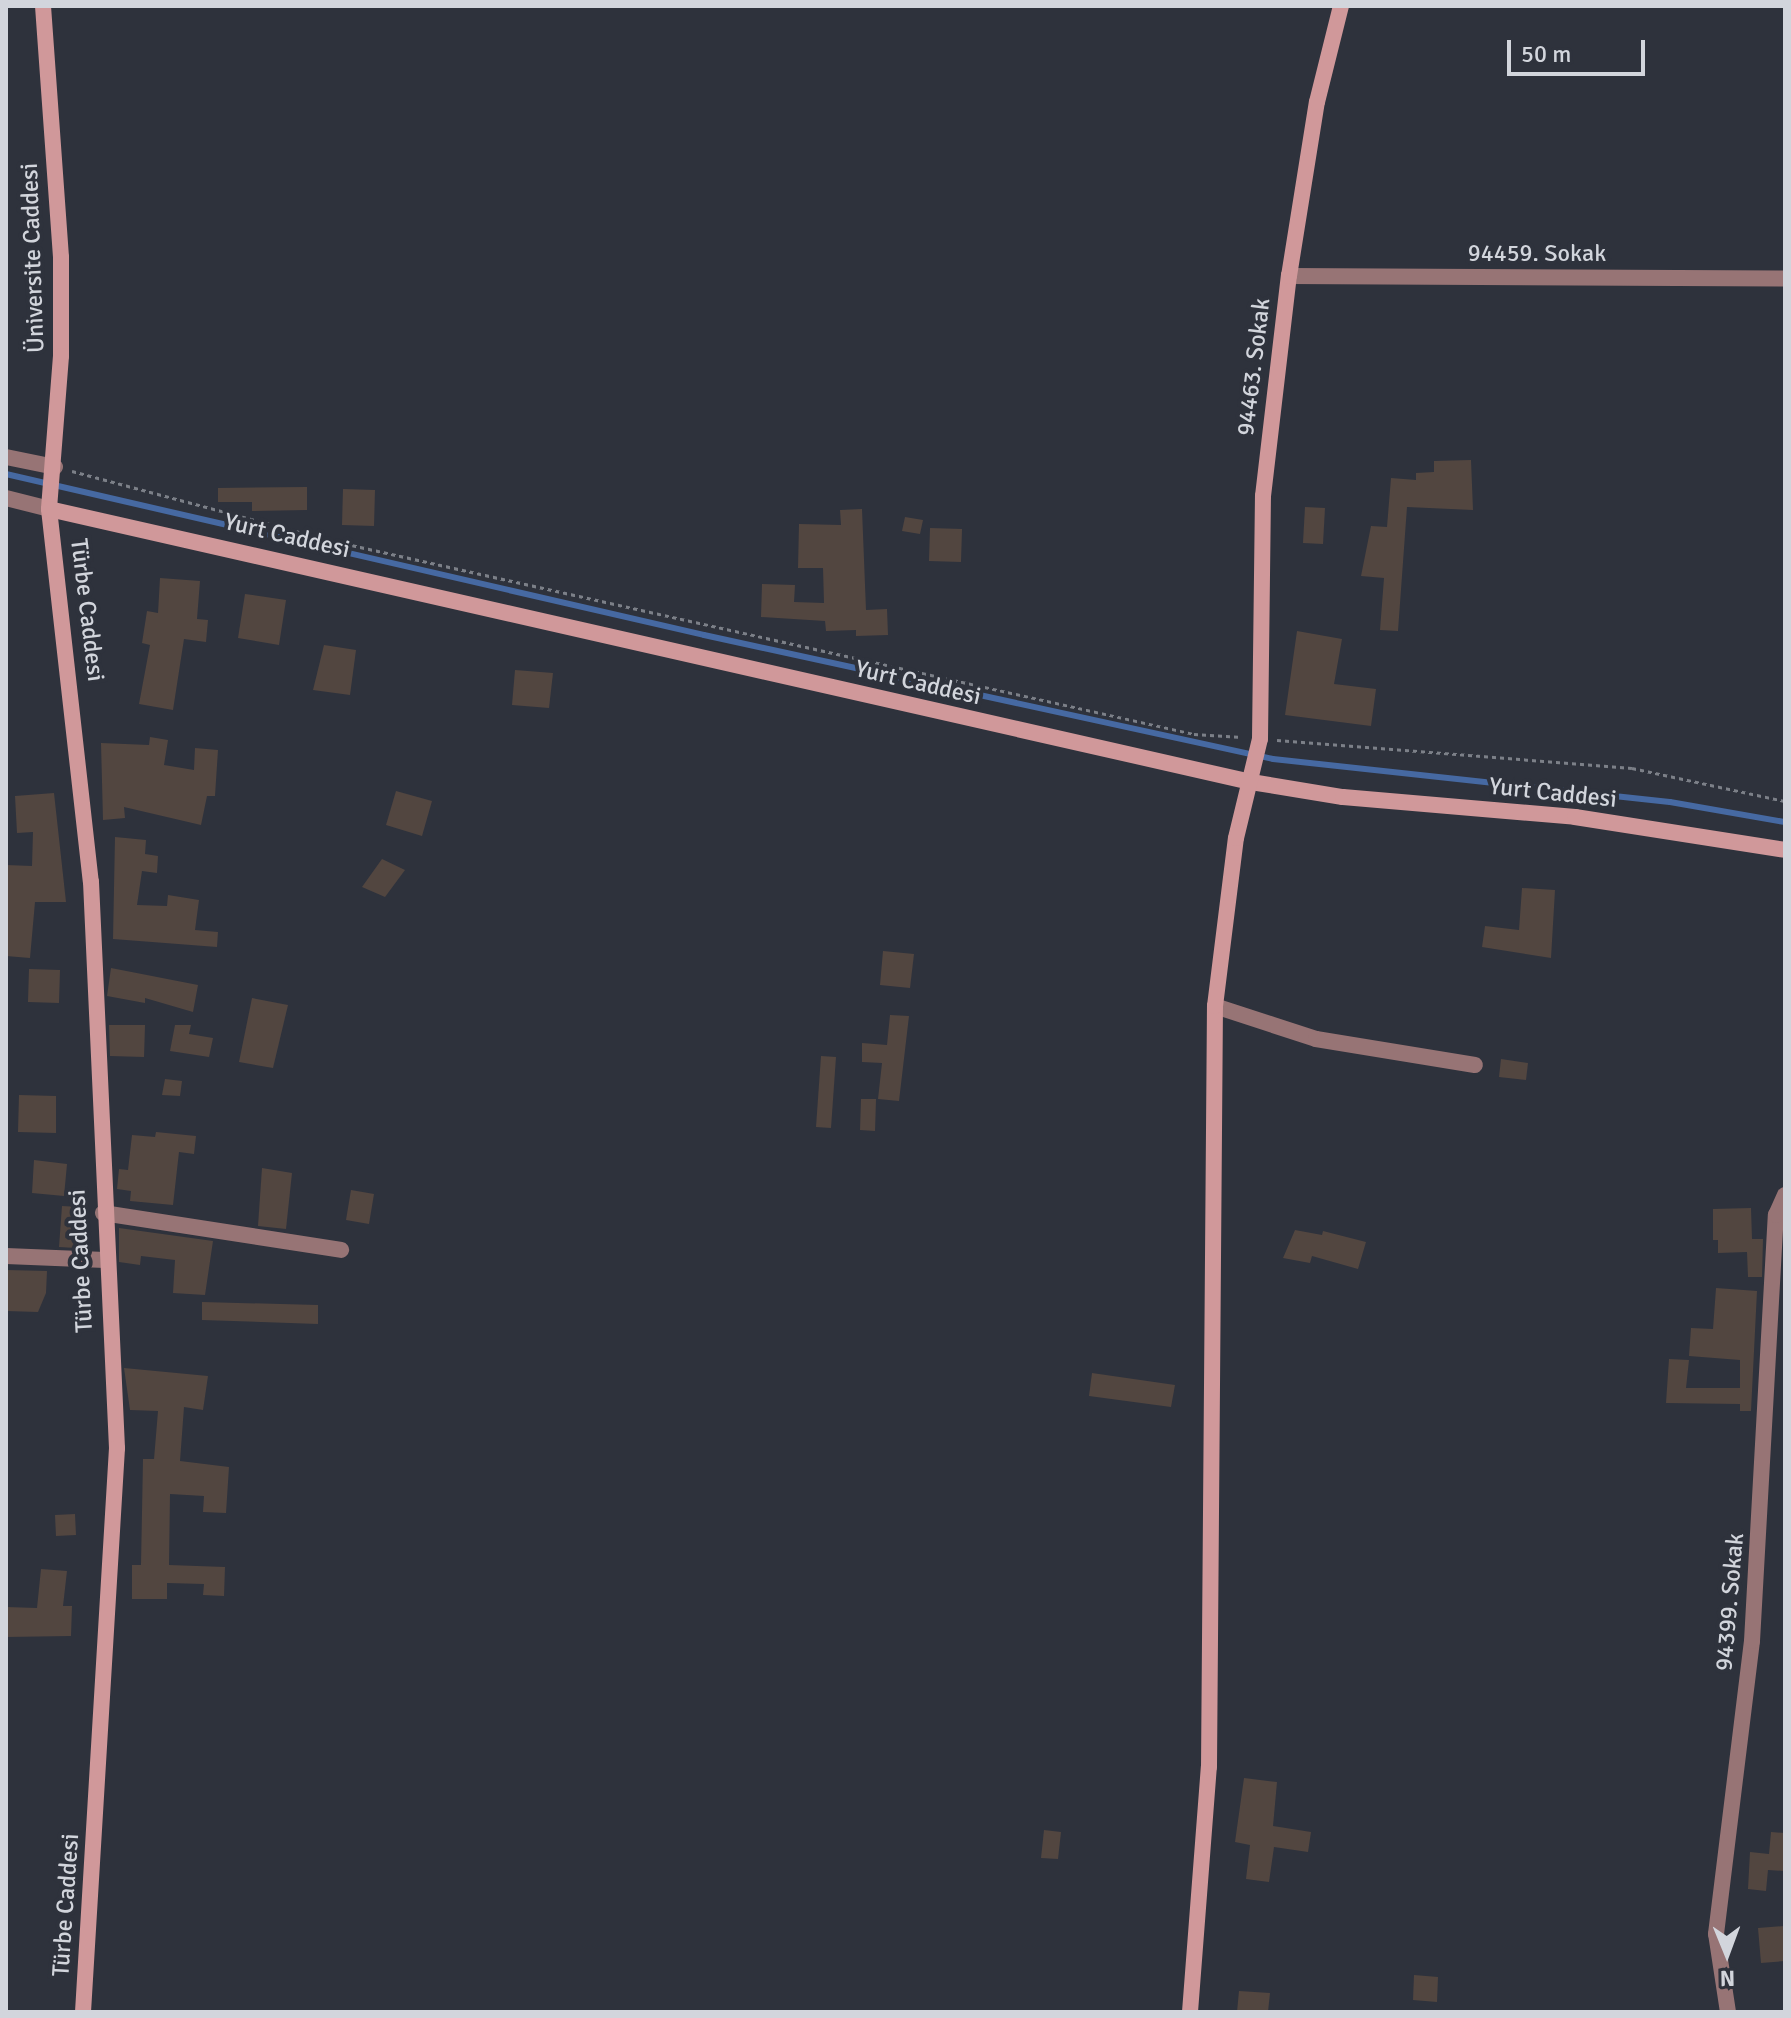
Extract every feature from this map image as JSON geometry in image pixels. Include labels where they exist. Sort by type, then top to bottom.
[{"type":"street","name":"Üniversite Caddesi","points":[[43,6],[61,257],[55,467],[49,509]]},
{"type":"street","name":"94463. Sokak","points":[[1190,2012],[1209,1767],[1215,1006],[1236,838],[1260,739],[1263,496],[1289,276],[1317,102],[1341,6]]},
{"type":"street","name":"94459. Sokak","points":[[1289,276],[1785,279]]},
{"type":"street","points":[[6,457],[55,467]]},
{"type":"street","points":[[6,498],[49,509]]},
{"type":"street","name":"Yurt Caddesi","points":[[49,509],[1251,782],[1343,797],[1575,817],[1785,850]]},
{"type":"street","name":"Türbe Caddesi","points":[[49,509],[87,833],[117,1483],[83,2012]]},
{"type":"street","points":[[1215,1006],[1316,1039],[1475,1065]]},
{"type":"street","name":"94399. Sokak","points":[[1728,2012],[1716,1934],[1752,1641],[1776,1215],[1785,1195]]},
{"type":"street","points":[[103,1213],[341,1250]]},
{"type":"street","points":[[6,1256],[105,1260]]},
{"type":"path","points":[[55,467],[329,540],[1194,734],[1632,768],[1785,801]]},
{"type":"building","points":[[1471,460],[1473,510],[1407,507],[1398,631],[1380,630],[1384,578],[1361,576],[1371,526],[1387,527],[1391,478],[1416,480],[1416,473],[1434,472],[1434,461]]},
{"type":"building","points":[[307,487],[307,510],[252,511],[252,502],[218,502],[218,488]]},
{"type":"building","points":[[343,489],[375,490],[374,526],[342,525]]},
{"type":"building","points":[[1305,507],[1325,508],[1323,544],[1303,543]]},
{"type":"building","points":[[862,509],[866,610],[887,609],[888,635],[856,636],[856,630],[826,631],[825,621],[761,617],[762,584],[795,585],[794,602],[824,603],[823,568],[798,568],[799,524],[841,525],[840,510]]},
{"type":"building","points":[[905,517],[923,520],[920,534],[902,531]]},
{"type":"building","points":[[930,528],[962,529],[961,562],[929,561]]},
{"type":"building","points":[[160,578],[200,581],[197,619],[208,620],[206,642],[184,639],[173,710],[139,704],[150,645],[142,643],[147,611],[158,613]]},
{"type":"building","points":[[245,594],[286,600],[279,645],[238,638]]},
{"type":"building","points":[[1297,631],[1342,639],[1334,684],[1376,689],[1371,726],[1285,715]]},
{"type":"building","points":[[324,645],[356,650],[350,695],[313,690]]},
{"type":"building","points":[[515,670],[553,673],[549,708],[512,705]]},
{"type":"building","points":[[150,737],[168,740],[164,765],[194,770],[195,748],[218,750],[215,796],[207,796],[201,825],[124,807],[125,818],[103,820],[101,743],[149,745]]},
{"type":"building","points":[[396,791],[432,801],[422,836],[386,825]]},
{"type":"building","points":[[54,793],[66,902],[35,902],[30,958],[6,956],[6,865],[32,866],[33,832],[17,833],[15,796]]},
{"type":"building","points":[[115,837],[146,840],[145,854],[158,856],[157,873],[142,871],[137,905],[167,906],[168,895],[199,900],[195,930],[218,932],[217,947],[113,939]]},
{"type":"building","points":[[382,859],[405,870],[385,897],[362,887]]},
{"type":"building","points":[[1522,888],[1555,890],[1551,958],[1482,947],[1485,926],[1519,930]]},
{"type":"building","points":[[883,951],[914,954],[910,988],[880,985]]},
{"type":"building","points":[[111,968],[198,985],[193,1012],[145,998],[145,1003],[107,996]]},
{"type":"building","points":[[29,969],[60,970],[59,1003],[28,1002]]},
{"type":"building","points":[[252,998],[288,1005],[273,1068],[239,1062]]},
{"type":"building","points":[[890,1015],[909,1016],[899,1101],[878,1099],[882,1063],[862,1062],[862,1043],[887,1045]]},
{"type":"building","points":[[109,1025],[145,1025],[144,1057],[110,1056]]},
{"type":"building","points":[[175,1025],[191,1025],[189,1034],[213,1038],[209,1057],[170,1051]]},
{"type":"building","points":[[821,1056],[836,1057],[831,1128],[816,1127]]},
{"type":"building","points":[[1501,1059],[1528,1063],[1526,1080],[1499,1077]]},
{"type":"building","points":[[165,1079],[182,1081],[180,1096],[162,1095]]},
{"type":"building","points":[[19,1095],[56,1096],[56,1133],[18,1132]]},
{"type":"building","points":[[861,1099],[876,1099],[875,1131],[860,1130]]},
{"type":"building","points":[[156,1132],[196,1136],[194,1154],[179,1152],[173,1205],[130,1201],[131,1191],[117,1189],[119,1169],[128,1170],[132,1135],[155,1137]]},
{"type":"building","points":[[34,1160],[67,1164],[64,1196],[32,1193]]},
{"type":"building","points":[[262,1168],[292,1173],[286,1229],[258,1226]]},
{"type":"building","points":[[351,1190],[374,1194],[369,1224],[346,1220]]},
{"type":"building","points":[[62,1206],[79,1207],[76,1248],[59,1247]]},
{"type":"building","points":[[1751,1208],[1752,1239],[1763,1239],[1762,1277],[1748,1277],[1747,1252],[1718,1253],[1718,1240],[1713,1240],[1713,1209]]},
{"type":"building","points":[[119,1228],[213,1241],[205,1295],[173,1293],[175,1260],[141,1256],[140,1265],[119,1262]]},
{"type":"building","points":[[1295,1230],[1322,1235],[1323,1231],[1366,1242],[1358,1269],[1312,1256],[1310,1263],[1283,1258]]},
{"type":"building","points":[[6,1270],[47,1271],[46,1293],[38,1312],[6,1311]]},
{"type":"building","points":[[1716,1288],[1757,1291],[1751,1411],[1740,1411],[1740,1404],[1666,1403],[1669,1359],[1689,1360],[1686,1388],[1740,1388],[1740,1360],[1689,1356],[1691,1328],[1713,1329]]},
{"type":"building","points":[[202,1302],[318,1305],[318,1324],[202,1320]]},
{"type":"building","points":[[124,1368],[208,1376],[203,1410],[184,1407],[180,1461],[229,1467],[226,1513],[203,1512],[204,1496],[170,1494],[169,1565],[225,1567],[224,1596],[203,1595],[204,1584],[167,1583],[167,1599],[132,1599],[132,1565],[141,1565],[143,1459],[154,1459],[158,1411],[130,1410]]},
{"type":"building","points":[[1092,1373],[1175,1385],[1171,1407],[1089,1396]]},
{"type":"building","points":[[75,1514],[76,1535],[56,1536],[55,1515]]},
{"type":"building","points":[[41,1569],[67,1571],[63,1606],[72,1606],[71,1636],[6,1637],[6,1607],[37,1608]]},
{"type":"building","points":[[1244,1778],[1277,1782],[1273,1826],[1311,1832],[1308,1852],[1274,1847],[1269,1882],[1246,1879],[1250,1845],[1235,1842]]},
{"type":"building","points":[[1044,1830],[1061,1832],[1058,1859],[1041,1858]]},
{"type":"building","points":[[1771,1832],[1785,1833],[1785,1871],[1768,1870],[1766,1891],[1748,1889],[1750,1852],[1769,1854]]},
{"type":"building","points":[[1785,1926],[1785,1961],[1761,1963],[1758,1928]]},
{"type":"building","points":[[1414,1975],[1438,1977],[1437,2002],[1413,2000]]},
{"type":"building","points":[[1239,1991],[1270,1993],[1268,2012],[1237,2012]]},
{"type":"waterway","points":[[6,474],[704,635],[1273,759],[1670,802],[1785,822]]}]
